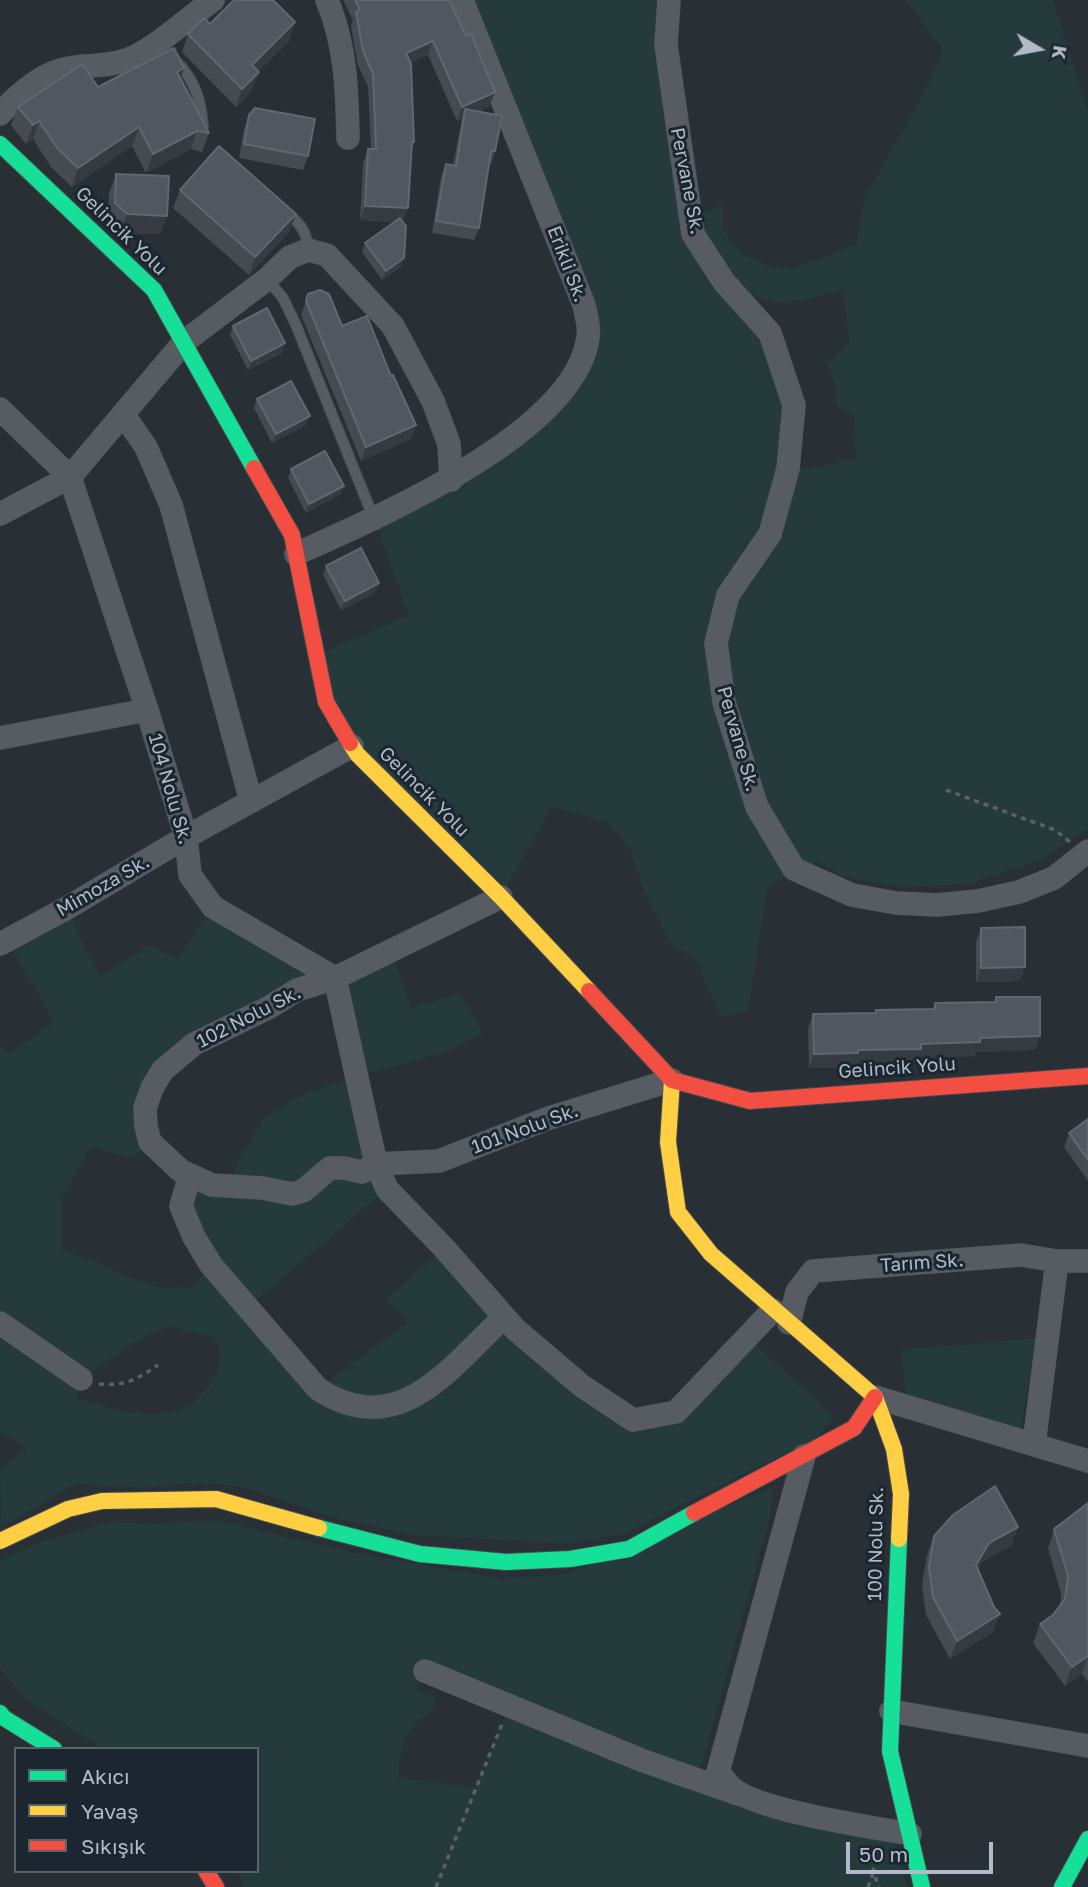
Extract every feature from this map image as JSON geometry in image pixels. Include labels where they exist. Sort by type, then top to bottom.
[{"type":"main road","name":"Gelincik Yolu","points":[[0,144],[154,290],[292,535],[326,702],[357,754],[501,897],[672,1080],[750,1101],[1088,1076]]},
{"type":"main road","name":"100 Nolu Sk.","points":[[672,1080],[668,1142],[678,1212],[711,1254],[875,1397],[894,1449],[901,1494],[890,1751],[922,1887]]},
{"type":"main road","points":[[0,1541],[68,1509],[102,1502],[216,1499],[369,1542],[420,1553],[506,1562],[570,1559],[629,1549],[854,1428],[875,1397]]},
{"type":"main road","points":[[0,1713],[51,1747]]},
{"type":"main road","points":[[1066,1881],[1088,1839]]},
{"type":"main road","points":[[1066,1881],[1088,1848]]},
{"type":"street","points":[[0,114],[13,99],[50,73],[74,67],[101,67],[131,59],[213,0]]},
{"type":"street","points":[[327,0],[338,26],[347,82],[348,138]]},
{"type":"street","name":"Erikli Sk.","points":[[296,554],[374,519],[450,480],[539,417],[565,390],[589,336],[584,305],[462,0]]},
{"type":"street","name":"Pervane Sk.","points":[[669,0],[666,45],[693,234],[724,282],[771,334],[794,405],[788,469],[770,534],[728,595],[716,643],[724,702],[757,807],[794,869],[852,895],[895,903],[937,905],[978,901],[1019,892],[1054,878],[1087,852]]},
{"type":"street","points":[[0,514],[70,477],[184,342],[267,279],[290,257],[308,250],[327,255],[393,326],[433,401],[449,444],[450,480]]},
{"type":"street","points":[[0,409],[70,477]]},
{"type":"street","points":[[123,414],[146,447],[171,505],[251,801]]},
{"type":"street","name":"104 Nolu Sk.","points":[[70,477],[148,710],[186,837],[190,875],[213,907],[335,978]]},
{"type":"street","points":[[3,730],[148,710]]},
{"type":"street","name":"Mimoza Sk.","points":[[0,944],[352,746]]},
{"type":"street","points":[[501,897],[335,978],[376,1164],[387,1189],[444,1248],[504,1317],[582,1386],[633,1420],[676,1412],[781,1317]]},
{"type":"street","name":"102 Nolu Sk.","points":[[335,978],[298,990],[268,1008],[194,1044],[163,1070],[152,1088],[145,1108],[146,1126],[150,1142],[181,1171],[212,1185],[262,1188],[292,1194],[303,1191],[330,1168],[362,1172],[376,1164]]},
{"type":"street","name":"101 Nolu Sk.","points":[[376,1164],[439,1161],[549,1118],[672,1080]]},
{"type":"street","points":[[190,1175],[181,1206],[194,1237],[211,1265],[318,1390],[335,1400],[353,1406],[397,1405],[425,1391],[504,1317]]},
{"type":"street","name":"Tarım Sk.","points":[[781,1317],[813,1271],[1021,1255],[1057,1261],[1088,1261]]},
{"type":"street","points":[[1034,1444],[1057,1261]]},
{"type":"street","points":[[0,1323],[81,1379]]},
{"type":"street","points":[[875,1397],[1088,1461]]},
{"type":"street","points":[[751,1799],[733,1789],[718,1772],[804,1456]]},
{"type":"street","points":[[425,1671],[641,1760],[751,1799],[798,1812],[910,1834]]},
{"type":"street","points":[[891,1710],[1088,1746]]},
{"type":"lane","points":[[147,48],[172,57],[186,71],[201,102],[203,127]]},
{"type":"lane","points":[[270,199],[299,223],[307,234],[308,250]]},
{"type":"lane","points":[[267,279],[283,298],[296,325],[374,519]]},
{"type":"path","points":[[946,790],[972,802],[1055,830],[1087,852]]},
{"type":"path","points":[[81,1379],[116,1386],[136,1380],[158,1365]]},
{"type":"path","points":[[436,1887],[510,1705]]},
{"type":"path","points":[[868,1887],[882,1829]]},
{"type":"path","points":[[873,1871],[879,1887]]},
{"type":"green space","points":[[465,0],[670,0],[691,217],[723,204],[722,228],[741,253],[767,265],[790,270],[856,245],[864,199],[924,93],[943,50],[906,0],[1053,0],[1088,113],[1088,829],[1041,860],[968,884],[899,887],[841,876],[815,860],[809,876],[794,870],[767,890],[748,1011],[722,1017],[698,962],[671,943],[643,888],[630,849],[606,822],[552,806],[501,897],[357,754],[317,655],[409,615],[374,519],[539,417],[589,336]],"holes":[[[726,283],[773,303],[809,299],[843,290],[849,342],[828,364],[836,387],[837,406],[854,416],[856,459],[806,469],[788,469],[794,405],[770,333]]]},
{"type":"green space","points":[[213,907],[335,978],[391,951],[411,1008],[460,994],[483,1033],[452,1050],[356,1077],[387,1189],[248,1307],[318,1389],[408,1322],[386,1300],[444,1248],[515,1329],[633,1420],[676,1412],[747,1336],[833,1417],[817,1438],[623,1534],[567,1543],[419,1536],[338,1519],[244,1487],[200,1482],[138,1488],[75,1484],[1,1528],[0,1470],[27,1448],[0,1431],[0,1043],[8,1054],[54,1022],[7,940],[67,908],[99,977],[149,946],[178,958]],"holes":[[[335,978],[356,1076],[302,1095],[264,1118],[239,1160],[229,1186],[183,1192],[211,1265],[192,1287],[163,1288],[127,1277],[100,1263],[61,1250],[61,1198],[92,1146],[132,1159],[150,1142],[163,1070]],[[171,1327],[216,1338],[218,1344],[220,1364],[216,1376],[193,1403],[180,1410],[151,1414],[120,1410],[77,1399],[81,1379],[146,1335]]]},
{"type":"green space","points":[[1036,1338],[1021,1429],[906,1394],[901,1350]]},
{"type":"green space","points":[[772,1487],[771,1513],[697,1781],[891,1830],[907,1887],[243,1887],[239,1873],[259,1873],[259,1747],[100,1747],[27,1700],[0,1668],[0,1561],[32,1545],[110,1522],[152,1524],[215,1520],[347,1551],[502,1579],[568,1574]],"holes":[[[425,1671],[510,1705],[476,1787],[399,1778],[406,1738],[414,1726],[430,1712],[436,1697],[415,1689]]]},
{"type":"building","points":[[234,0],[273,0],[295,22],[252,65],[259,72],[242,89],[188,34],[204,18],[210,24]]},
{"type":"building","points":[[355,0],[449,0],[466,36],[471,34],[495,92],[462,107],[433,41],[406,53],[411,64],[414,142],[408,208],[365,206],[368,149],[376,149],[373,74],[363,51],[356,12],[360,10]]},
{"type":"building","points":[[174,48],[184,68],[177,72],[209,133],[197,131],[153,154],[139,127],[78,168],[58,149],[39,121],[33,125],[18,107],[82,64],[98,87]]},
{"type":"building","points":[[255,108],[315,119],[308,156],[244,144],[249,115]]},
{"type":"building","points":[[465,109],[502,116],[495,151],[491,151],[479,228],[436,221],[446,164],[456,166]]},
{"type":"building","points":[[219,146],[296,214],[255,257],[180,190]]},
{"type":"building","points":[[116,174],[169,176],[167,216],[127,214],[115,203]]},
{"type":"building","points":[[400,218],[406,226],[404,258],[386,271],[365,243]]},
{"type":"building","points":[[320,290],[329,294],[342,326],[367,316],[391,376],[393,375],[416,425],[366,447],[306,301],[308,294]]},
{"type":"building","points":[[267,308],[285,343],[251,361],[233,326]]},
{"type":"building","points":[[291,381],[310,416],[276,434],[257,399]]},
{"type":"building","points":[[325,451],[344,486],[309,504],[291,469]]},
{"type":"building","points":[[361,548],[379,583],[345,601],[326,566]]},
{"type":"building","points":[[1025,927],[1025,967],[981,968],[981,928]]},
{"type":"building","points":[[996,997],[1040,997],[1040,1036],[921,1044],[921,1049],[814,1054],[813,1014],[935,1009],[935,1003],[996,1002]]},
{"type":"building","points":[[1088,1119],[1088,1160],[1069,1133]]},
{"type":"building","points":[[995,1486],[1018,1527],[989,1543],[976,1565],[994,1607],[1000,1614],[957,1641],[933,1597],[929,1567],[934,1536],[953,1515]]},
{"type":"building","points":[[1088,1503],[1088,1656],[1072,1667],[1040,1624],[1053,1615],[1065,1599],[1068,1576],[1054,1529]]},
{"type":"traffic: fast","points":[[0,144],[154,290],[254,468]]},
{"type":"traffic: fast","points":[[319,1528],[420,1554],[506,1562],[570,1559],[629,1549],[694,1513]]},
{"type":"traffic: fast","points":[[899,1539],[890,1751],[922,1887]]},
{"type":"traffic: fast","points":[[0,1713],[51,1747]]},
{"type":"traffic: fast","points":[[1062,1887],[1088,1839]]},
{"type":"traffic: slow","points":[[350,743],[357,754],[501,897],[589,991]]},
{"type":"traffic: slow","points":[[672,1080],[668,1142],[678,1212],[711,1254],[875,1397],[894,1449],[901,1494],[899,1539]]},
{"type":"traffic: slow","points":[[0,1541],[68,1509],[102,1501],[216,1499],[319,1528]]},
{"type":"traffic: jam","points":[[254,468],[292,535],[326,702],[350,743]]},
{"type":"traffic: jam","points":[[589,991],[672,1080],[750,1101],[1088,1076]]},
{"type":"traffic: jam","points":[[694,1513],[854,1428],[875,1397]]},
{"type":"traffic: jam","points":[[207,1873],[216,1887]]}]
